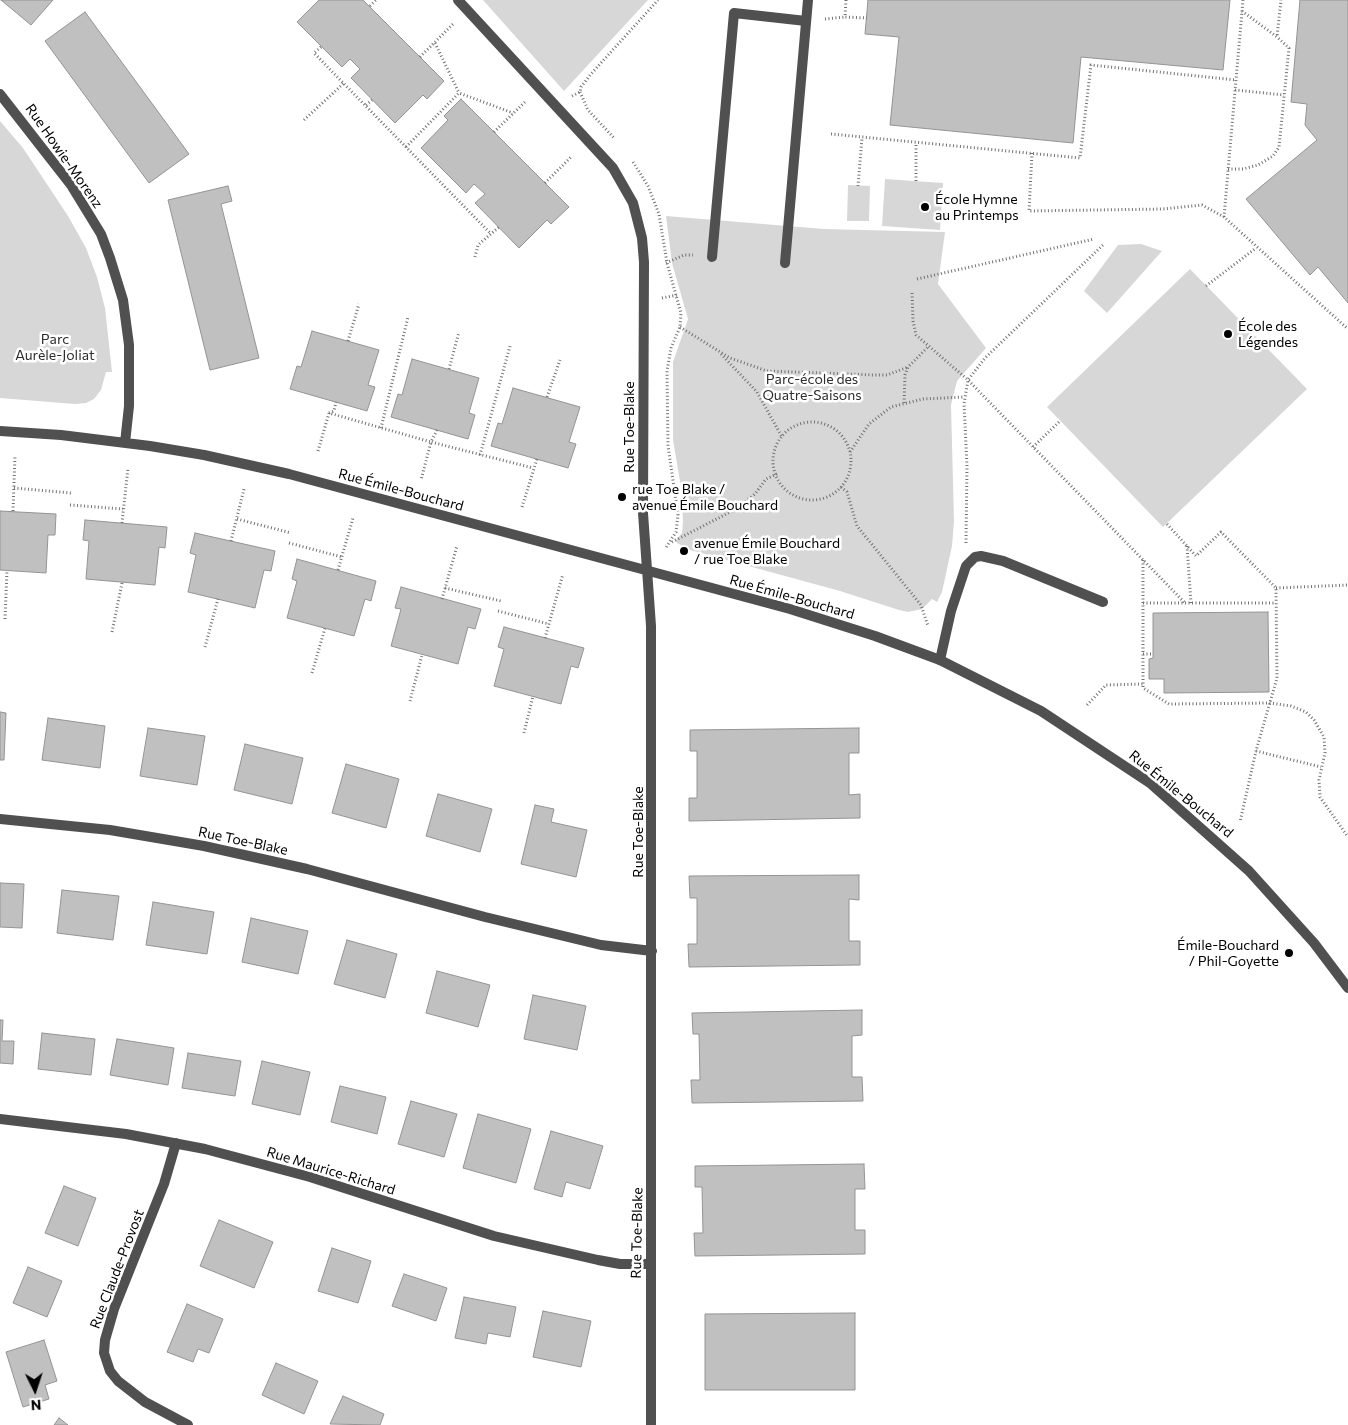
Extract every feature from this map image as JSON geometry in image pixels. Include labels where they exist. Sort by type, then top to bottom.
[{"type":"street","name":"Rue Toe-Blake","points":[[458,0],[613,168],[625,186],[638,218],[644,262],[643,513],[651,626],[651,1425]]},
{"type":"street","points":[[785,264],[808,0]]},
{"type":"street","points":[[712,257],[734,13],[806,21]]},
{"type":"street","name":"Rue Howie-Morenz","points":[[0,94],[71,185],[100,234],[110,258],[123,300],[129,344],[130,406],[124,442]]},
{"type":"street","name":"Rue Émile-Bouchard","points":[[0,430],[124,442],[204,455],[289,474],[820,618],[940,660],[1047,715],[1150,783],[1249,870],[1345,975],[1348,988]]},
{"type":"street","points":[[940,660],[951,611],[966,566],[975,557],[990,557],[1103,602]]},
{"type":"street","name":"Rue Toe-Blake","points":[[0,819],[110,830],[204,846],[307,869],[485,917],[600,945],[652,951]]},
{"type":"street","name":"Rue Maurice-Richard","points":[[0,1119],[90,1128],[176,1143],[310,1177],[494,1236],[620,1264],[650,1264]]},
{"type":"street","name":"Rue Claude-Provost","points":[[176,1143],[164,1184],[114,1309],[105,1340],[104,1353],[110,1371],[118,1381],[145,1402],[188,1425]]},
{"type":"path","points":[[370,6],[376,0]]},
{"type":"path","points":[[572,96],[580,92],[581,87],[591,74],[658,0]]},
{"type":"path","points":[[846,0],[844,17],[867,18]]},
{"type":"path","points":[[1224,217],[1243,0]]},
{"type":"path","points":[[1277,37],[1281,0]]},
{"type":"path","points":[[1228,169],[1243,169],[1258,165],[1272,156],[1279,147],[1289,48],[1242,11]]},
{"type":"path","points":[[420,58],[454,23]]},
{"type":"path","points":[[435,43],[459,93],[513,114]]},
{"type":"path","points":[[321,47],[314,53],[491,234]]},
{"type":"path","points":[[831,134],[1080,158],[1091,66],[1236,80]]},
{"type":"path","points":[[304,120],[344,83]]},
{"type":"path","points":[[1235,90],[1284,95]]},
{"type":"path","points":[[406,147],[459,93]]},
{"type":"path","points":[[366,105],[372,100]]},
{"type":"path","points":[[494,132],[525,102]]},
{"type":"path","points":[[858,186],[862,138]]},
{"type":"path","points":[[916,143],[916,181]]},
{"type":"path","points":[[1032,153],[1029,211],[1163,209],[1202,205],[1224,217],[1256,248],[1348,329]]},
{"type":"path","points":[[545,182],[572,156]]},
{"type":"path","points":[[475,257],[478,245],[499,227]]},
{"type":"path","points":[[917,279],[1094,239]]},
{"type":"path","points":[[966,566],[967,466],[964,397],[968,380],[985,358],[1104,244]]},
{"type":"path","points":[[1206,286],[1256,248]]},
{"type":"path","points":[[667,263],[684,255],[712,257]]},
{"type":"path","points":[[912,293],[916,334],[968,380],[1185,603]]},
{"type":"path","points":[[660,298],[677,295]]},
{"type":"path","points":[[348,341],[359,304]]},
{"type":"path","points":[[381,428],[408,318]]},
{"type":"path","points":[[680,327],[719,352],[747,365],[767,371],[887,375],[908,367],[929,346]]},
{"type":"path","points":[[449,369],[459,332]]},
{"type":"path","points":[[480,455],[510,346]]},
{"type":"path","points":[[719,352],[757,392],[782,437]]},
{"type":"path","points":[[548,397],[560,360]]},
{"type":"path","points":[[904,403],[905,375],[908,367]]},
{"type":"path","points":[[850,452],[877,416],[891,407],[904,403],[964,397]]},
{"type":"path","points":[[318,451],[329,413],[334,411],[336,402]]},
{"type":"path","points":[[329,413],[533,468]]},
{"type":"path","points":[[1033,447],[1060,421]]},
{"type":"path","points":[[812,422],[825,424],[836,430],[845,440],[850,452],[851,464],[848,477],[841,487],[825,498],[806,500],[794,496],[784,488],[777,473],[774,453],[787,430],[799,424],[812,422]]},
{"type":"path","points":[[421,480],[431,442],[437,430]]},
{"type":"path","points":[[13,512],[15,456]]},
{"type":"path","points":[[522,507],[537,459]]},
{"type":"path","points":[[122,523],[128,468]]},
{"type":"path","points":[[671,543],[738,508],[755,494],[766,479],[777,473]]},
{"type":"path","points":[[841,487],[847,492],[857,526],[921,604],[923,612]]},
{"type":"path","points":[[14,488],[71,493]]},
{"type":"path","points":[[231,541],[244,489]]},
{"type":"path","points":[[70,505],[124,509]]},
{"type":"path","points":[[338,570],[353,518]]},
{"type":"path","points":[[237,519],[292,534]]},
{"type":"path","points":[[1167,524],[1196,556],[1222,532],[1276,588],[1277,678],[1256,751],[1240,822]]},
{"type":"path","points":[[289,542],[342,557]]},
{"type":"path","points":[[442,599],[457,546]]},
{"type":"path","points":[[1187,546],[1191,603]]},
{"type":"path","points":[[1143,560],[1143,688],[1169,704],[1270,703],[1300,709],[1314,720],[1322,732],[1325,744],[1319,780],[1320,797],[1348,837]]},
{"type":"path","points":[[5,619],[7,571]]},
{"type":"path","points":[[545,638],[563,574]]},
{"type":"path","points":[[112,632],[122,583]]},
{"type":"path","points":[[1276,588],[1348,585]]},
{"type":"path","points":[[445,588],[501,601]]},
{"type":"path","points":[[205,647],[218,599]]},
{"type":"path","points":[[1143,603],[1276,603]]},
{"type":"path","points":[[498,611],[549,624]]},
{"type":"path","points":[[312,673],[325,628]]},
{"type":"path","points":[[410,701],[422,654]]},
{"type":"path","points":[[1143,654],[1153,654]]},
{"type":"path","points":[[1088,705],[1106,685],[1143,684]]},
{"type":"path","points":[[524,733],[534,696]]},
{"type":"path","points":[[1256,751],[1321,767]]},
{"type":"green space","points":[[483,0],[648,0],[564,91]]},
{"type":"green space","name":"Parc Aurèle-Joliat","points":[[0,121],[23,148],[68,216],[86,248],[97,277],[105,308],[112,372],[106,372],[101,390],[94,399],[86,403],[75,404],[0,398]]},
{"type":"green space","points":[[885,179],[943,183],[940,230],[882,226]]},
{"type":"green space","points":[[848,185],[870,186],[869,221],[847,221]]},
{"type":"green space","name":"Parc-école des Quatre-Saisons","points":[[666,216],[824,229],[945,232],[938,284],[986,348],[957,381],[951,405],[954,521],[952,546],[942,592],[937,602],[932,599],[922,609],[908,612],[899,610],[840,591],[690,550],[677,543],[676,540],[682,533],[683,521],[681,487],[673,440],[673,362],[688,319],[672,263]]},
{"type":"green space","points":[[1141,244],[1162,251],[1107,313],[1084,291],[1118,245]]},
{"type":"green space","points":[[1190,269],[1307,389],[1163,527],[1047,407]]},
{"type":"building","points":[[1,0],[53,0],[31,25]]},
{"type":"building","points":[[319,0],[363,0],[444,81],[427,99],[423,95],[395,123],[351,78],[360,69],[350,59],[342,67],[297,22]]},
{"type":"building","points":[[868,0],[1230,0],[1223,70],[1081,57],[1073,143],[890,125],[899,37],[865,34]]},
{"type":"building","points":[[1300,0],[1348,0],[1348,303],[1318,267],[1310,275],[1246,199],[1317,140],[1305,125],[1307,104],[1291,102]]},
{"type":"building","points":[[85,12],[189,154],[149,183],[45,41]]},
{"type":"building","points":[[461,99],[569,207],[551,224],[547,220],[519,248],[475,203],[485,194],[474,184],[466,193],[421,148],[448,120],[444,116]]},
{"type":"building","points":[[228,186],[232,201],[221,204],[259,358],[210,370],[168,200]]},
{"type":"building","points":[[312,331],[379,350],[368,385],[375,387],[367,411],[290,389],[297,366],[301,367]]},
{"type":"building","points":[[412,359],[479,378],[469,413],[475,415],[468,439],[391,417],[398,394],[402,395]]},
{"type":"building","points":[[513,388],[580,407],[569,442],[576,444],[568,468],[491,446],[498,423],[502,424]]},
{"type":"building","points":[[0,511],[56,514],[55,535],[48,535],[46,573],[0,570]]},
{"type":"building","points":[[85,520],[167,527],[165,548],[159,547],[155,585],[86,579],[89,541],[83,540]]},
{"type":"building","points":[[195,533],[275,551],[271,571],[264,570],[255,608],[188,592],[196,555],[190,553]]},
{"type":"building","points":[[297,559],[376,581],[371,601],[365,599],[354,636],[287,618],[297,581],[292,579]]},
{"type":"building","points":[[401,587],[481,609],[475,629],[468,627],[458,664],[391,646],[401,609],[395,608]]},
{"type":"building","points":[[1268,612],[1269,692],[1164,693],[1164,679],[1149,679],[1149,659],[1153,658],[1153,613]]},
{"type":"building","points":[[504,627],[584,648],[578,668],[571,666],[561,704],[494,686],[504,649],[498,647]]},
{"type":"building","points":[[0,712],[6,713],[4,760],[0,760]]},
{"type":"building","points":[[48,718],[105,726],[100,768],[42,760]]},
{"type":"building","points":[[148,728],[205,736],[197,785],[140,776]]},
{"type":"building","points":[[859,728],[859,753],[849,753],[849,795],[860,794],[860,818],[689,821],[689,798],[697,798],[697,751],[690,751],[690,730]]},
{"type":"building","points":[[245,744],[303,758],[292,804],[234,790]]},
{"type":"building","points":[[346,764],[399,779],[386,828],[332,813]]},
{"type":"building","points":[[438,794],[492,809],[480,852],[426,836]]},
{"type":"building","points":[[535,805],[554,809],[551,822],[587,830],[576,877],[521,864]]},
{"type":"building","points":[[859,875],[859,900],[849,899],[849,941],[860,941],[860,965],[689,967],[688,944],[697,944],[697,898],[690,898],[689,876]]},
{"type":"building","points":[[0,883],[24,884],[22,928],[0,927]]},
{"type":"building","points":[[62,890],[119,896],[113,940],[57,933]]},
{"type":"building","points":[[153,902],[214,912],[207,954],[146,945]]},
{"type":"building","points":[[251,918],[308,931],[298,974],[242,962]]},
{"type":"building","points":[[347,940],[397,954],[385,998],[334,984]]},
{"type":"building","points":[[437,971],[490,985],[478,1027],[426,1013]]},
{"type":"building","points":[[533,995],[586,1006],[577,1050],[524,1039]]},
{"type":"building","points":[[862,1010],[862,1035],[852,1036],[852,1077],[862,1077],[863,1101],[692,1103],[691,1080],[700,1080],[699,1034],[693,1034],[692,1013]]},
{"type":"building","points":[[0,1020],[3,1020],[2,1041],[14,1041],[13,1064],[0,1063]]},
{"type":"building","points":[[42,1033],[95,1039],[91,1075],[38,1069]]},
{"type":"building","points":[[117,1039],[174,1048],[168,1085],[110,1075]]},
{"type":"building","points":[[188,1053],[241,1061],[235,1096],[182,1088]]},
{"type":"building","points":[[262,1061],[310,1072],[300,1115],[252,1104]]},
{"type":"building","points":[[340,1086],[386,1097],[377,1134],[331,1122]]},
{"type":"building","points":[[411,1101],[457,1114],[444,1157],[398,1144]]},
{"type":"building","points":[[478,1114],[531,1129],[516,1183],[463,1168]]},
{"type":"building","points":[[551,1131],[603,1146],[590,1189],[566,1182],[562,1197],[534,1189]]},
{"type":"building","points":[[864,1164],[865,1189],[855,1189],[855,1230],[865,1230],[865,1254],[695,1256],[694,1233],[703,1233],[702,1187],[695,1187],[695,1166]]},
{"type":"building","points":[[64,1186],[96,1198],[78,1246],[45,1233]]},
{"type":"building","points":[[219,1220],[273,1242],[254,1288],[200,1266]]},
{"type":"building","points":[[332,1248],[371,1261],[358,1303],[318,1291]]},
{"type":"building","points":[[28,1267],[62,1281],[47,1317],[13,1303]]},
{"type":"building","points":[[404,1274],[447,1288],[436,1321],[392,1306]]},
{"type":"building","points":[[464,1297],[516,1307],[510,1337],[488,1333],[486,1344],[455,1338]]},
{"type":"building","points":[[187,1304],[223,1319],[209,1353],[198,1349],[193,1362],[167,1352]]},
{"type":"building","points":[[543,1311],[591,1321],[581,1367],[533,1357]]},
{"type":"building","points":[[855,1313],[855,1390],[705,1390],[705,1314]]},
{"type":"building","points":[[44,1340],[57,1381],[45,1385],[49,1399],[23,1407],[6,1352]]},
{"type":"building","points":[[276,1363],[318,1381],[304,1414],[262,1395]]},
{"type":"building","points":[[343,1396],[384,1414],[380,1425],[330,1424]]},
{"type":"building","points":[[59,1418],[68,1425],[54,1425]]},
{"type":"place","name":"École Hymne au Printemps","points":[[925,207]]},
{"type":"place","name":"École des Légendes","points":[[1228,334]]},
{"type":"place","name":"rue Toe Blake / avenue Émile Bouchard","points":[[622,497]]},
{"type":"place","name":"avenue Émile Bouchard / rue Toe Blake","points":[[684,551]]},
{"type":"place","name":"Émile-Bouchard / Phil-Goyette","points":[[1289,953]]}]
